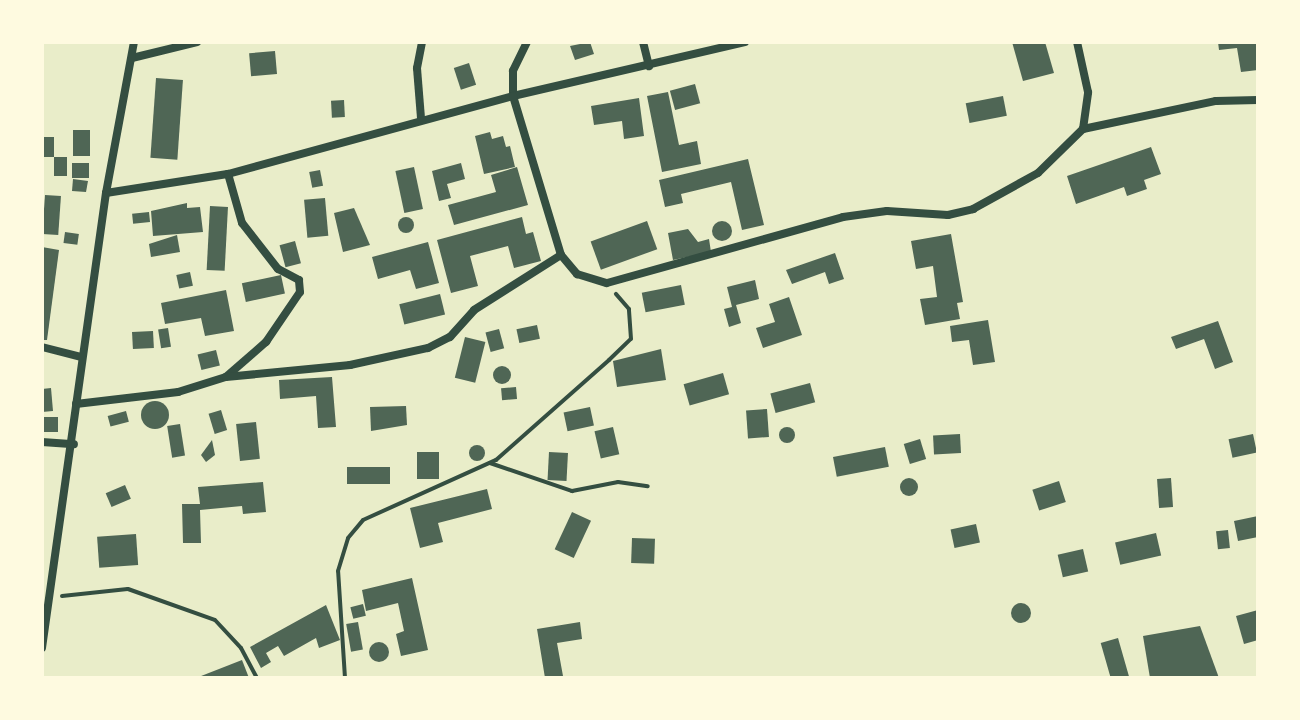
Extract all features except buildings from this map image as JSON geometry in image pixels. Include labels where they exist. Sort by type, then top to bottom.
[{"type":"street","points":[[42,648],[47,594],[74,444],[81,357],[106,193],[134,42]]},
{"type":"street","points":[[132,58],[197,42]]},
{"type":"street","points":[[421,118],[417,68],[422,42]]},
{"type":"street","points":[[527,42],[513,71],[513,96],[561,255],[577,274],[607,283],[843,217],[887,211],[948,215],[973,209],[1038,173],[1083,129],[1216,101],[1258,100]]},
{"type":"street","points":[[643,42],[649,66]]},
{"type":"street","points":[[106,193],[228,174],[421,118],[745,42]]},
{"type":"street","points":[[1077,42],[1088,92],[1083,129]]},
{"type":"street","points":[[226,377],[266,342],[300,292],[299,280],[278,269],[242,223],[228,174]]},
{"type":"street","points":[[76,404],[178,392],[226,377],[350,365],[428,348],[450,337],[474,310],[529,280],[561,255]]},
{"type":"street","points":[[42,347],[81,357]]},
{"type":"street","points":[[42,442],[74,444]]},
{"type":"path","points":[[345,678],[338,571],[348,538],[363,520],[490,463],[631,339],[629,309],[607,283]]},
{"type":"path","points":[[490,463],[572,491],[618,482],[648,486]]},
{"type":"path","points":[[47,594],[128,589],[178,605],[215,620],[241,648],[257,678]]}]
